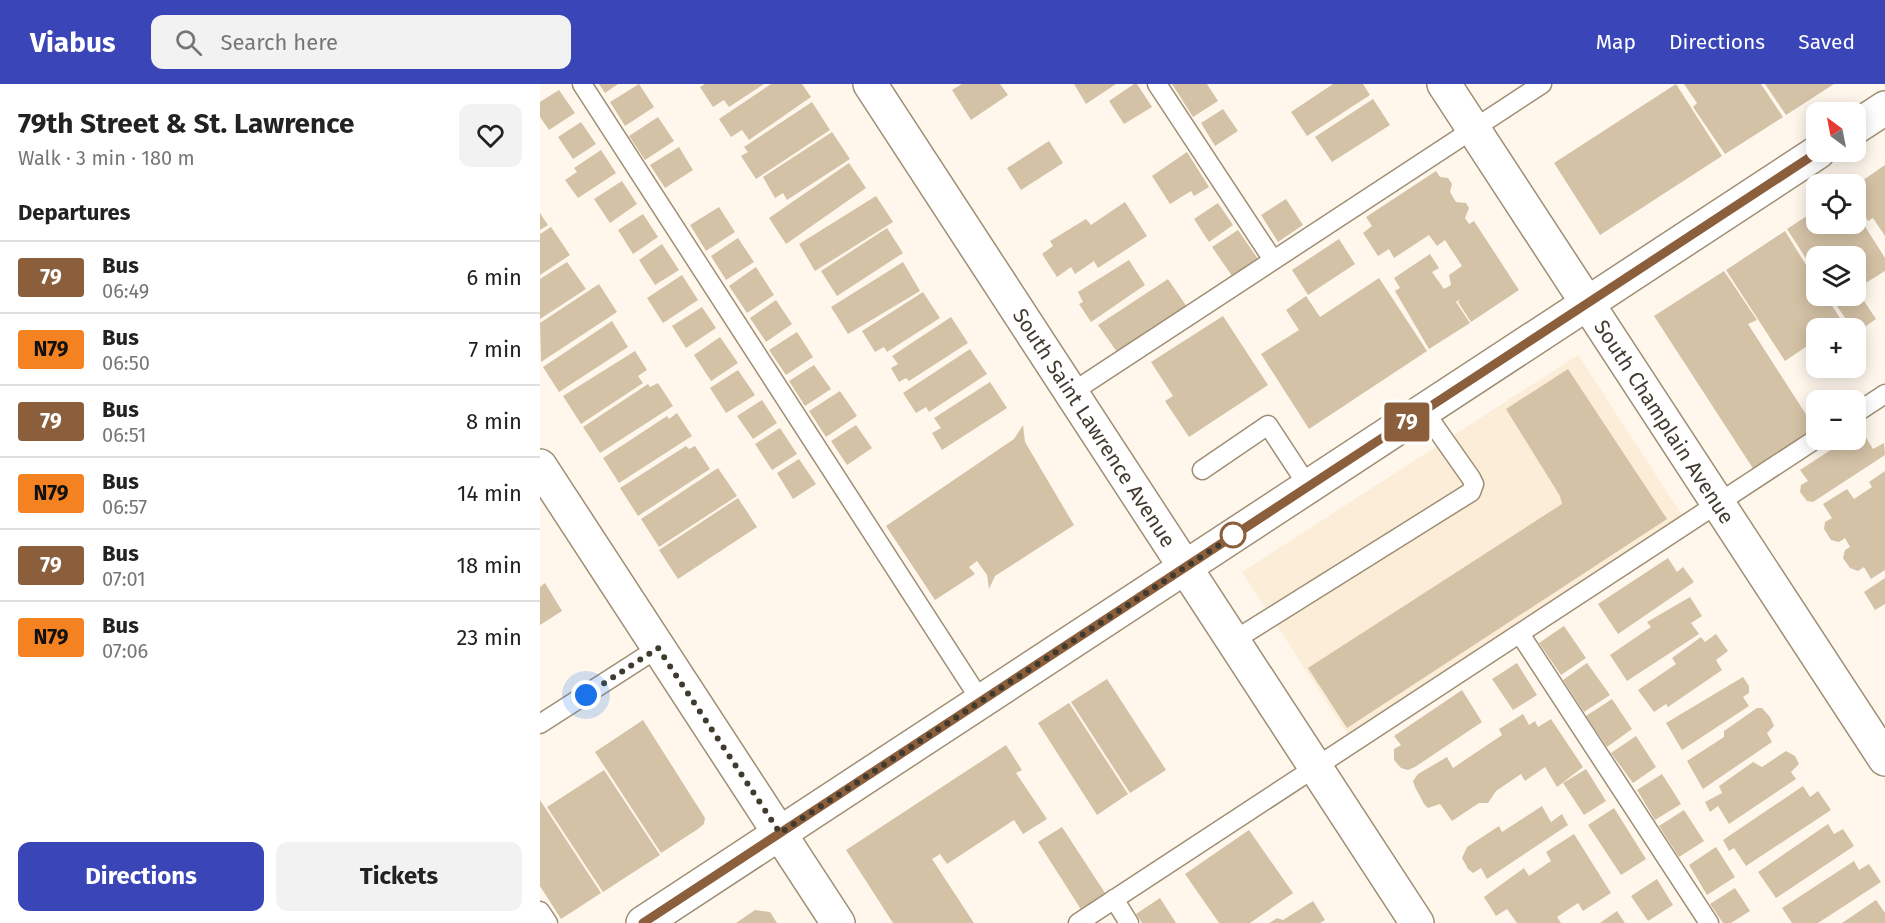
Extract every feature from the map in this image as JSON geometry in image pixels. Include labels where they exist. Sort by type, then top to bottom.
[{"type":"street","name":"South Saint Lawrence Avenue","points":[[870,84],[1417,923]]},
{"type":"street","name":"South Champlain Avenue","points":[[1444,84],[1885,759]]},
{"type":"street","points":[[1866,120],[1885,108]]},
{"type":"street","points":[[643,923],[1806,160]]},
{"type":"street","points":[[540,466],[838,923]]},
{"type":"lane","points":[[582,84],[981,701]]},
{"type":"lane","points":[[1157,84],[1273,260]]},
{"type":"lane","points":[[1071,393],[1542,84]]},
{"type":"lane","points":[[1866,406],[1885,394]]},
{"type":"lane","points":[[1233,641],[1471,492],[1474,484],[1471,478],[1424,411]]},
{"type":"lane","points":[[1202,470],[1268,425],[1308,486]]},
{"type":"lane","points":[[1078,923],[1806,447]]},
{"type":"lane","points":[[1520,634],[1709,923]]},
{"type":"lane","points":[[540,724],[658,648]]},
{"type":"lane","points":[[1114,899],[1130,923]]},
{"type":"lane","points":[[540,911],[548,923]]},
{"type":"shaded area","points":[[1578,355],[1684,518],[1348,735],[1242,572]]},
{"type":"building","points":[[599,84],[618,84],[605,93]]},
{"type":"building","points":[[639,84],[654,107],[625,126],[610,102]]},
{"type":"building","points":[[705,84],[764,84],[729,107],[724,100],[713,107],[700,87]]},
{"type":"building","points":[[771,84],[802,84],[811,97],[749,140],[742,130],[731,137],[719,119]]},
{"type":"building","points":[[962,84],[1000,84],[1008,95],[971,120],[952,90]]},
{"type":"building","points":[[1074,84],[1116,84],[1086,104]]},
{"type":"building","points":[[1137,84],[1152,107],[1124,124],[1109,101]]},
{"type":"building","points":[[1172,84],[1207,84],[1218,101],[1193,117]]},
{"type":"building","points":[[1333,84],[1363,84],[1370,95],[1307,136],[1291,112]]},
{"type":"building","points":[[1676,84],[1722,156],[1600,235],[1554,163]]},
{"type":"building","points":[[1684,84],[1761,84],[1783,117],[1725,154],[1693,107],[1697,103]]},
{"type":"building","points":[[1765,84],[1834,84],[1806,102],[1786,115]]},
{"type":"building","points":[[559,90],[575,113],[549,130],[540,117],[540,102]]},
{"type":"building","points":[[1373,99],[1390,125],[1332,162],[1315,137]]},
{"type":"building","points":[[812,102],[830,130],[756,179],[741,156],[748,152],[744,147]]},
{"type":"building","points":[[1223,109],[1238,131],[1215,146],[1201,123]]},
{"type":"building","points":[[658,117],[674,141],[645,160],[629,136]]},
{"type":"building","points":[[581,122],[596,144],[573,159],[558,137]]},
{"type":"building","points":[[832,132],[850,159],[787,200],[783,193],[775,198],[763,177]]},
{"type":"building","points":[[1049,141],[1063,163],[1021,190],[1007,168]]},
{"type":"building","points":[[679,147],[693,170],[665,188],[650,165]]},
{"type":"building","points":[[601,150],[616,173],[578,198],[565,180],[577,172],[574,168]]},
{"type":"building","points":[[1187,152],[1209,187],[1194,196],[1191,191],[1170,204],[1152,176]]},
{"type":"building","points":[[849,163],[866,188],[786,244],[769,218]]},
{"type":"building","points":[[1885,165],[1885,236],[1873,218],[1868,221],[1866,218],[1866,178]]},
{"type":"building","points":[[1436,171],[1440,177],[1448,178],[1452,184],[1450,192],[1456,202],[1466,203],[1469,208],[1465,218],[1469,224],[1474,221],[1519,290],[1471,322],[1458,302],[1460,299],[1456,302],[1470,323],[1429,349],[1395,291],[1400,288],[1394,278],[1430,254],[1439,268],[1432,272],[1444,289],[1451,285],[1449,275],[1462,266],[1445,240],[1437,246],[1429,235],[1394,258],[1389,249],[1378,256],[1363,233],[1372,226],[1366,217]]},
{"type":"building","points":[[622,181],[637,204],[610,223],[594,199]]},
{"type":"building","points":[[876,196],[893,222],[815,271],[799,244]]},
{"type":"building","points":[[1286,199],[1303,225],[1278,242],[1261,215]]},
{"type":"building","points":[[1125,202],[1147,236],[1098,268],[1094,261],[1075,274],[1071,267],[1057,277],[1042,254],[1053,246],[1050,241],[1086,219],[1091,225]]},
{"type":"building","points":[[1218,203],[1233,225],[1209,242],[1194,219]]},
{"type":"building","points":[[719,207],[735,232],[706,251],[690,225]]},
{"type":"building","points":[[540,213],[548,225],[540,230]]},
{"type":"building","points":[[643,214],[658,237],[633,254],[618,230]]},
{"type":"building","points":[[1806,217],[1806,234],[1866,234],[1866,228],[1885,258],[1885,271],[1866,283],[1866,246],[1806,246],[1806,258],[1787,229]]},
{"type":"building","points":[[551,227],[570,255],[540,275],[540,234]]},
{"type":"building","points":[[887,228],[903,253],[837,296],[821,271]]},
{"type":"building","points":[[1238,230],[1258,259],[1232,276],[1212,247]]},
{"type":"building","points":[[1785,231],[1806,265],[1806,306],[1832,306],[1840,318],[1806,318],[1806,347],[1785,361],[1726,270]]},
{"type":"building","points":[[738,238],[754,262],[726,280],[711,256]]},
{"type":"building","points":[[1339,239],[1355,264],[1308,295],[1292,270]]},
{"type":"building","points":[[662,244],[679,270],[655,285],[639,260]]},
{"type":"building","points":[[1129,260],[1145,285],[1091,322],[1079,304],[1083,302],[1078,292]]},
{"type":"building","points":[[567,262],[586,289],[540,319],[540,279]]},
{"type":"building","points":[[903,262],[920,291],[848,334],[831,307]]},
{"type":"building","points":[[756,267],[774,295],[747,313],[729,286]]},
{"type":"building","points":[[1724,271],[1757,320],[1748,324],[1806,414],[1806,436],[1754,470],[1654,316]]},
{"type":"building","points":[[682,275],[698,300],[663,323],[647,298]]},
{"type":"building","points":[[1379,278],[1427,351],[1309,429],[1261,354],[1299,330],[1286,310],[1306,296],[1320,317]]},
{"type":"building","points":[[1168,279],[1187,307],[1117,352],[1098,325]]},
{"type":"building","points":[[599,284],[617,312],[541,362],[540,323]]},
{"type":"building","points":[[923,292],[940,318],[887,352],[884,347],[875,352],[862,331]]},
{"type":"building","points":[[776,300],[792,324],[766,342],[750,318]]},
{"type":"building","points":[[1866,304],[1876,319],[1866,326],[1866,318],[1845,318],[1837,306],[1866,306]]},
{"type":"building","points":[[702,307],[716,328],[686,348],[672,326]]},
{"type":"building","points":[[1223,316],[1268,385],[1189,437],[1165,401],[1173,396],[1151,362]]},
{"type":"building","points":[[951,317],[968,343],[909,381],[906,378],[899,382],[891,368],[898,364],[892,356]]},
{"type":"building","points":[[612,321],[628,347],[559,392],[543,367]]},
{"type":"building","points":[[797,332],[813,357],[786,375],[769,350]]},
{"type":"building","points":[[720,337],[738,363],[711,381],[694,355]]},
{"type":"building","points":[[970,349],[987,374],[929,412],[926,407],[916,413],[903,393]]},
{"type":"building","points":[[635,351],[647,370],[638,376],[643,383],[581,424],[563,396]]},
{"type":"building","points":[[814,365],[831,389],[805,406],[789,381]]},
{"type":"building","points":[[1568,369],[1667,519],[1347,728],[1308,668],[1562,504],[1560,496],[1506,409]]},
{"type":"building","points":[[738,370],[755,395],[726,413],[710,388]]},
{"type":"building","points":[[990,382],[1007,408],[942,450],[932,433],[941,428],[934,418]]},
{"type":"building","points":[[658,383],[673,406],[600,453],[583,427],[648,384],[650,387]]},
{"type":"building","points":[[840,391],[857,416],[826,437],[809,411]]},
{"type":"building","points":[[762,400],[777,423],[753,439],[737,416]]},
{"type":"building","points":[[677,413],[692,436],[619,483],[603,458],[667,416],[669,419]]},
{"type":"building","points":[[856,425],[872,448],[847,465],[831,441]]},
{"type":"building","points":[[1023,425],[1025,442],[1074,525],[995,576],[989,589],[987,575],[977,561],[969,567],[975,574],[935,600],[886,526],[1014,439]]},
{"type":"building","points":[[780,428],[797,454],[772,470],[755,444]]},
{"type":"building","points":[[1866,437],[1873,449],[1884,443],[1885,455],[1813,502],[1807,501],[1800,492],[1801,485],[1808,481],[1800,470],[1831,450],[1866,450]]},
{"type":"building","points":[[686,446],[689,449],[695,446],[710,469],[638,516],[620,488]]},
{"type":"building","points":[[799,459],[816,484],[793,499],[777,473]]},
{"type":"building","points":[[718,468],[737,496],[659,547],[641,519]]},
{"type":"building","points":[[1885,471],[1885,570],[1871,579],[1864,567],[1858,571],[1850,568],[1843,558],[1845,550],[1850,547],[1845,538],[1839,542],[1831,540],[1824,529],[1825,522],[1832,518],[1823,504],[1847,489],[1854,499],[1872,487],[1869,482]]},
{"type":"building","points":[[738,498],[757,527],[678,579],[659,550]]},
{"type":"building","points":[[1668,558],[1677,572],[1683,567],[1694,582],[1618,634],[1598,604]]},
{"type":"building","points":[[1885,578],[1885,604],[1875,610],[1864,592]]},
{"type":"building","points":[[545,583],[562,611],[540,625],[540,587]]},
{"type":"building","points":[[1690,597],[1702,616],[1691,623],[1699,634],[1627,681],[1610,655],[1651,627],[1647,622]]},
{"type":"building","points":[[1564,626],[1586,658],[1561,675],[1539,643]]},
{"type":"building","points":[[1716,634],[1728,651],[1716,660],[1722,670],[1668,707],[1666,704],[1654,712],[1638,690],[1676,664],[1672,658],[1701,637],[1705,642]]},
{"type":"building","points":[[1517,663],[1537,695],[1513,710],[1492,679]]},
{"type":"building","points":[[1587,663],[1610,695],[1584,712],[1563,680]]},
{"type":"building","points":[[1743,677],[1749,686],[1749,693],[1743,697],[1749,706],[1682,750],[1666,723]]},
{"type":"building","points":[[1107,679],[1166,770],[1130,793],[1071,702]]},
{"type":"building","points":[[1462,690],[1482,722],[1415,767],[1408,770],[1401,768],[1394,760],[1394,749],[1401,745],[1394,736]]},
{"type":"building","points":[[1612,699],[1632,729],[1607,747],[1586,716]]},
{"type":"building","points":[[1069,703],[1128,794],[1097,815],[1038,723]]},
{"type":"building","points":[[1757,708],[1762,708],[1774,726],[1767,733],[1772,742],[1703,789],[1687,761],[1724,737],[1724,731]]},
{"type":"building","points":[[1523,714],[1529,725],[1535,721],[1538,727],[1551,719],[1583,767],[1557,787],[1545,767],[1525,781],[1521,774],[1496,791],[1488,803],[1479,803],[1452,821],[1440,804],[1428,808],[1424,804],[1413,781],[1418,774],[1447,757],[1453,768],[1502,735],[1499,729]]},
{"type":"building","points":[[643,720],[705,818],[704,824],[698,829],[661,853],[595,752]]},
{"type":"building","points":[[1636,736],[1656,767],[1633,783],[1611,753]]},
{"type":"building","points":[[1006,745],[1022,770],[1016,773],[1047,819],[1023,834],[1014,820],[947,864],[940,854],[932,859],[974,923],[893,923],[846,850]]},
{"type":"building","points":[[1786,751],[1795,756],[1799,764],[1791,772],[1796,779],[1729,824],[1718,806],[1710,812],[1705,802],[1722,793],[1719,786],[1753,762],[1762,767]]},
{"type":"building","points":[[1586,769],[1606,801],[1584,815],[1563,783]]},
{"type":"building","points":[[604,770],[660,855],[603,892],[547,807]]},
{"type":"building","points":[[1662,774],[1681,804],[1655,820],[1637,790]]},
{"type":"building","points":[[1803,786],[1810,797],[1818,791],[1831,810],[1746,866],[1734,848],[1729,851],[1723,840]]},
{"type":"building","points":[[540,800],[601,893],[561,919],[540,886]]},
{"type":"building","points":[[1542,806],[1551,822],[1562,814],[1568,825],[1487,879],[1481,868],[1473,873],[1468,869],[1462,858],[1467,847],[1499,826],[1502,832]]},
{"type":"building","points":[[1614,808],[1646,859],[1621,875],[1588,825]]},
{"type":"building","points":[[1684,810],[1704,841],[1679,857],[1659,826]]},
{"type":"building","points":[[1828,824],[1834,834],[1843,829],[1854,846],[1776,898],[1758,872]]},
{"type":"building","points":[[1062,827],[1107,896],[1082,911],[1038,842]]},
{"type":"building","points":[[1249,830],[1293,893],[1250,923],[1219,923],[1185,874]]},
{"type":"building","points":[[1574,834],[1611,893],[1583,911],[1578,903],[1557,917],[1561,923],[1517,923],[1507,909],[1496,916],[1484,897],[1524,868],[1529,876],[1551,861],[1546,852]]},
{"type":"building","points":[[1716,847],[1735,877],[1707,895],[1689,865]]},
{"type":"building","points":[[1854,861],[1859,870],[1869,864],[1881,882],[1818,923],[1792,923],[1782,908]]},
{"type":"building","points":[[1657,879],[1673,905],[1648,921],[1631,896]]},
{"type":"building","points":[[1735,888],[1750,911],[1731,923],[1723,923],[1710,904]]},
{"type":"building","points":[[1160,898],[1176,923],[1142,923],[1136,914]]},
{"type":"building","points":[[1876,900],[1885,913],[1885,923],[1842,923]]},
{"type":"building","points":[[1313,901],[1325,920],[1320,923],[1269,923],[1277,918],[1283,920]]},
{"type":"building","points":[[755,910],[770,912],[777,923],[736,923]]},
{"type":"building","points":[[1617,911],[1625,923],[1600,923]]},
{"type":"bus line","name":"79","points":[[643,923],[1806,160]]},
{"type":"route","points":[[586,695],[658,648],[780,833],[1236,534],[1233,535]]}]
